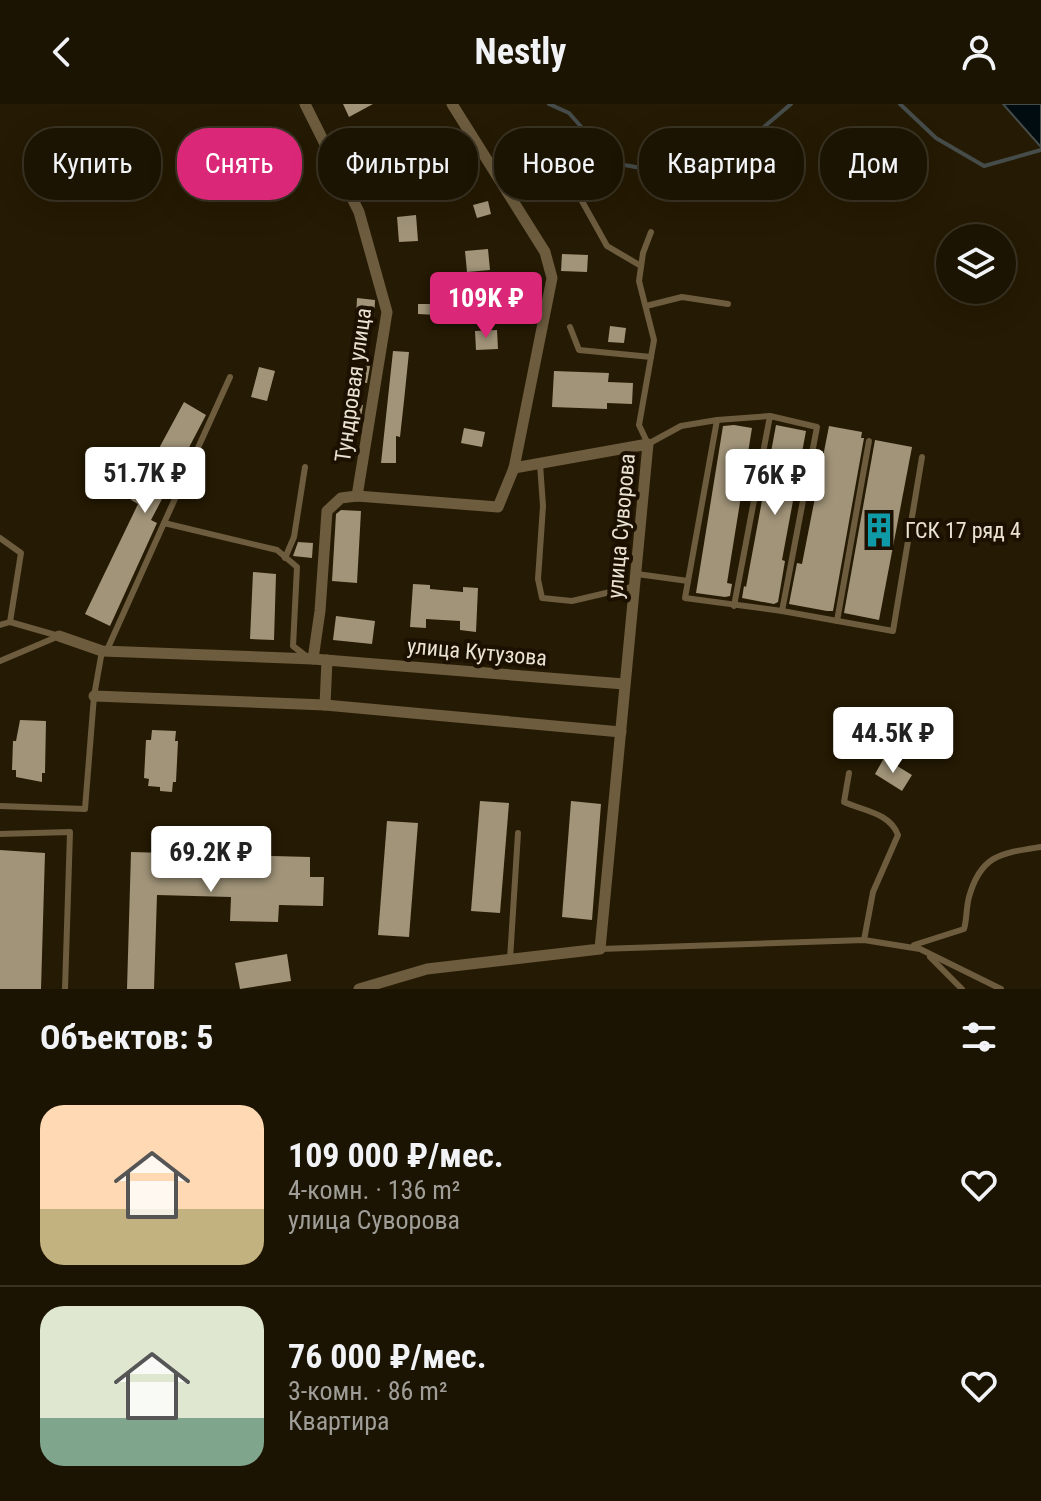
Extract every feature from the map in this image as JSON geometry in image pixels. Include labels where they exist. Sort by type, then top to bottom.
[{"type":"street","name":"Тундровая улица","points":[[305,104],[359,212],[387,312],[357,496]]},
{"type":"street","points":[[311,659],[320,611],[327,511],[341,498],[357,496],[498,507],[514,468],[552,278],[545,252],[452,104]]},
{"type":"street","name":"улица Суворова","points":[[514,468],[648,444],[600,949]]},
{"type":"street","name":"улица Кутузова","points":[[59,636],[104,651],[327,660],[624,684]]},
{"type":"street","points":[[325,705],[327,660]]},
{"type":"street","points":[[94,696],[325,705],[621,732]]},
{"type":"street","points":[[359,989],[427,969],[600,949]]},
{"type":"lane","points":[[581,200],[607,246],[641,266]]},
{"type":"lane","points":[[651,232],[639,281],[654,340],[639,425],[648,444],[681,426],[717,420],[770,416],[817,427],[782,611]]},
{"type":"lane","points":[[646,306],[682,297],[728,304]]},
{"type":"lane","points":[[570,327],[579,350],[651,357]]},
{"type":"lane","points":[[0,806],[85,809],[94,696],[104,651],[230,377]]},
{"type":"lane","points":[[734,606],[770,416]]},
{"type":"lane","points":[[717,420],[685,598],[893,631],[922,457]]},
{"type":"lane","points":[[837,621],[869,441]]},
{"type":"lane","points":[[540,464],[543,506],[538,579],[542,598],[572,601],[637,580],[688,581]]},
{"type":"lane","points":[[285,558],[294,537],[305,467]]},
{"type":"lane","points":[[164,523],[277,550],[297,567],[293,646],[311,659]]},
{"type":"lane","points":[[0,538],[21,553],[10,622]]},
{"type":"lane","points":[[0,625],[10,622],[59,636]]},
{"type":"lane","points":[[0,661],[59,636]]},
{"type":"lane","points":[[849,773],[844,802],[887,820],[898,835],[873,892],[864,940]]},
{"type":"lane","points":[[0,834],[70,832],[65,989]]},
{"type":"lane","points":[[510,959],[518,833]]},
{"type":"lane","points":[[911,946],[964,929],[969,896],[989,860],[1002,854],[1041,847]]},
{"type":"lane","points":[[600,949],[864,940],[911,946],[1001,989]]},
{"type":"lane","points":[[925,952],[962,989]]},
{"type":"shaded area","points":[[1003,104],[1041,104],[1041,147]]},
{"type":"building","points":[[343,104],[373,104],[349,117]]},
{"type":"building","points":[[488,201],[491,214],[477,218],[473,205]]},
{"type":"building","points":[[416,215],[418,241],[399,242],[397,217]]},
{"type":"building","points":[[488,249],[490,270],[467,272],[465,251]]},
{"type":"building","points":[[562,254],[588,255],[587,272],[561,271]]},
{"type":"building","points":[[357,298],[375,300],[374,321],[356,320]]},
{"type":"building","points":[[418,304],[436,304],[436,315],[418,314]]},
{"type":"building","points":[[610,326],[626,328],[624,343],[608,342]]},
{"type":"building","points":[[497,330],[498,349],[476,350],[475,331]]},
{"type":"building","points":[[393,351],[409,352],[404,401],[400,437],[396,436],[396,463],[381,463]]},
{"type":"building","points":[[354,364],[370,366],[367,383],[353,382]]},
{"type":"building","points":[[259,367],[275,371],[267,401],[251,397]]},
{"type":"building","points":[[554,371],[609,373],[608,382],[633,383],[632,404],[607,403],[607,409],[552,407]]},
{"type":"building","points":[[184,402],[206,415],[151,520],[157,523],[110,626],[85,614],[138,504],[131,500]]},
{"type":"building","points":[[349,403],[363,405],[359,430],[346,428]]},
{"type":"building","points":[[776,425],[806,431],[782,560],[785,561],[778,602],[774,604],[742,598]]},
{"type":"building","points":[[723,426],[752,428],[727,583],[732,584],[730,596],[696,593]]},
{"type":"building","points":[[829,426],[862,432],[861,438],[864,438],[833,611],[789,604],[797,563],[802,564]]},
{"type":"building","points":[[464,428],[485,432],[482,447],[461,443]]},
{"type":"building","name":"ГСК 17 ряд 4","points":[[875,440],[912,447],[879,620],[844,613]]},
{"type":"building","points":[[341,510],[361,511],[357,583],[332,581],[336,514]]},
{"type":"building","points":[[298,542],[313,543],[312,558],[293,556]]},
{"type":"building","points":[[253,572],[276,574],[274,640],[250,639]]},
{"type":"building","points":[[413,584],[463,592],[463,587],[478,588],[476,632],[460,630],[460,621],[426,619],[426,628],[410,627]]},
{"type":"building","points":[[336,616],[375,621],[372,644],[333,640]]},
{"type":"building","points":[[20,720],[46,721],[45,773],[42,773],[42,782],[16,777],[16,770],[12,770],[13,741],[16,741]]},
{"type":"building","points":[[152,730],[176,731],[176,782],[173,782],[172,792],[148,786],[149,779],[144,778],[146,740],[151,740]]},
{"type":"building","points":[[884,758],[912,775],[902,791],[875,774]]},
{"type":"building","points":[[480,801],[509,803],[500,913],[471,911]]},
{"type":"building","points":[[571,801],[601,804],[592,920],[562,917]]},
{"type":"building","points":[[387,821],[418,823],[409,937],[378,935]]},
{"type":"building","points":[[0,850],[45,853],[41,989],[0,989]]},
{"type":"building","points":[[131,852],[310,857],[310,877],[324,877],[323,906],[279,905],[278,922],[230,921],[231,897],[157,895],[154,989],[127,989]]},
{"type":"building","points":[[287,954],[291,981],[240,989],[235,963]]},
{"type":"waterway","points":[[549,104],[569,113],[613,163],[658,171],[715,159],[751,138],[791,104]]},
{"type":"waterway","points":[[900,104],[936,138],[984,166],[1041,150]]},
{"type":"place","name":"ГСК 17 ряд 4","points":[[879,530]]}]
